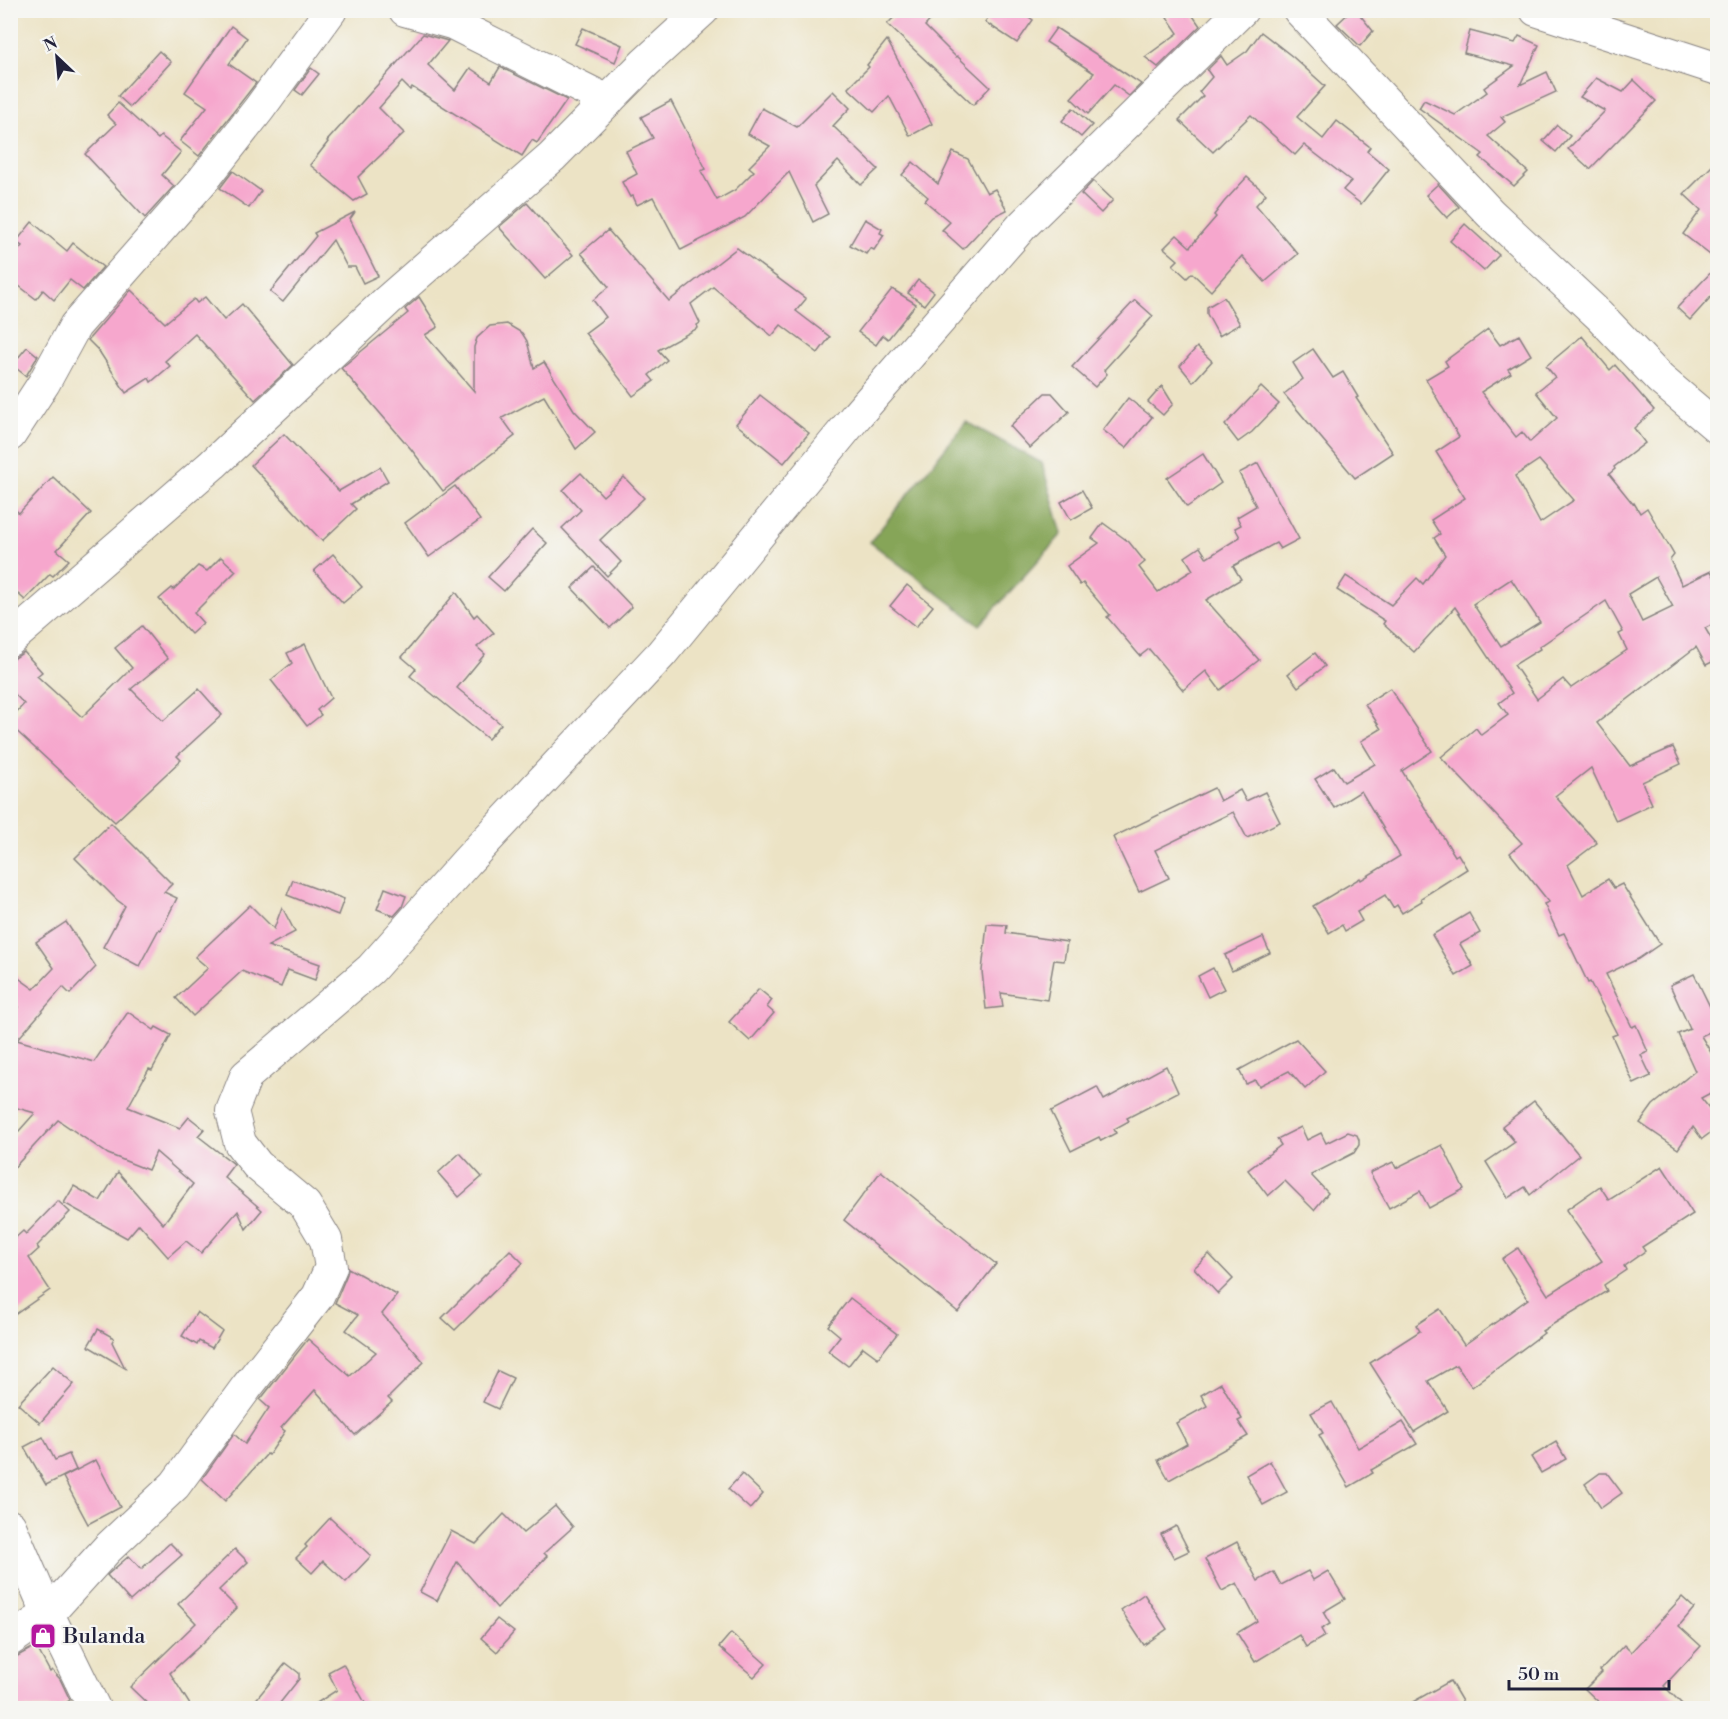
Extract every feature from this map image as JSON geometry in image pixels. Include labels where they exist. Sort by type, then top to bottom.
[{"type":"street","points":[[10,435],[44,383],[75,326],[204,178],[259,109],[331,10]]},
{"type":"street","points":[[405,10],[452,23],[608,101]]},
{"type":"street","points":[[10,640],[213,464],[387,301],[552,157],[704,10]]},
{"type":"street","points":[[10,1640],[48,1614],[107,1550],[175,1485],[246,1388],[318,1296],[331,1267],[326,1240],[305,1205],[257,1165],[240,1143],[232,1111],[246,1076],[371,969],[468,860],[662,653],[857,415],[1023,225],[1242,10]]},
{"type":"street","points":[[1299,10],[1490,213],[1599,315],[1660,379],[1718,428]]},
{"type":"street","points":[[1536,10],[1594,19],[1718,69]]},
{"type":"street","points":[[10,1526],[48,1614],[94,1708]]},
{"type":"green space","points":[[966,422],[1042,463],[1062,534],[980,625],[870,542]]},
{"type":"building","points":[[902,10],[940,10],[925,26],[990,87],[973,105],[887,24]]},
{"type":"building","points":[[993,10],[1019,10],[1033,20],[1017,43],[985,22]]},
{"type":"building","points":[[1176,10],[1189,10],[1200,26],[1158,67],[1145,57],[1178,33],[1167,17]]},
{"type":"building","points":[[1352,10],[1356,10],[1373,31],[1360,46],[1337,24]]},
{"type":"building","points":[[231,26],[247,38],[229,64],[256,83],[199,156],[180,141],[207,107],[185,92]]},
{"type":"building","points":[[583,28],[622,45],[615,62],[575,44]]},
{"type":"building","points":[[1056,28],[1141,84],[1129,96],[1114,85],[1088,114],[1071,98],[1094,73],[1046,42]]},
{"type":"building","points":[[1470,31],[1515,43],[1519,36],[1539,45],[1520,85],[1547,72],[1556,92],[1501,117],[1505,122],[1488,136],[1528,172],[1514,186],[1480,157],[1483,154],[1419,108],[1424,100],[1455,115],[1487,92],[1484,88],[1514,66],[1464,53]]},
{"type":"building","points":[[1261,32],[1325,86],[1297,117],[1323,139],[1337,121],[1370,147],[1367,151],[1389,169],[1361,204],[1343,190],[1351,181],[1304,145],[1295,155],[1251,115],[1213,152],[1179,120],[1203,96],[1199,92],[1212,77],[1207,70],[1221,56],[1227,65],[1247,51]]},
{"type":"building","points":[[423,34],[448,41],[428,65],[455,90],[470,68],[491,82],[500,67],[567,100],[537,143],[532,140],[522,156],[412,87],[410,90],[402,82],[379,108],[404,133],[358,177],[367,194],[354,201],[310,165],[327,141]]},
{"type":"building","points":[[887,40],[932,124],[910,136],[889,96],[874,112],[848,88],[869,67],[867,65]]},
{"type":"building","points":[[159,51],[171,62],[130,107],[118,96]]},
{"type":"building","points":[[311,68],[319,74],[302,95],[295,90]]},
{"type":"building","points":[[1596,78],[1623,92],[1634,80],[1656,101],[1590,169],[1568,149],[1605,111],[1580,97]]},
{"type":"building","points":[[833,91],[850,108],[833,126],[878,169],[861,185],[838,161],[814,186],[828,214],[813,222],[789,172],[745,217],[681,250],[653,197],[637,205],[622,182],[637,174],[626,151],[653,138],[641,117],[671,101],[706,169],[701,171],[717,200],[735,190],[754,171],[749,167],[770,146],[748,134],[762,108],[797,127]]},
{"type":"building","points":[[118,103],[158,139],[161,136],[181,152],[162,175],[174,186],[145,218],[85,154],[116,124],[107,115]]},
{"type":"building","points":[[1073,108],[1092,125],[1081,137],[1062,121]]},
{"type":"building","points":[[1557,125],[1570,136],[1556,152],[1543,141]]},
{"type":"building","points":[[953,152],[968,159],[987,193],[995,189],[1007,210],[994,216],[963,249],[942,230],[950,222],[925,201],[928,197],[902,175],[913,162],[938,184]]},
{"type":"building","points":[[1718,160],[1718,261],[1683,234],[1701,210],[1684,194]]},
{"type":"building","points":[[233,171],[261,191],[249,208],[220,188]]},
{"type":"building","points":[[1247,177],[1266,194],[1256,205],[1298,254],[1265,282],[1242,256],[1211,291],[1192,273],[1187,278],[1173,265],[1178,260],[1164,248],[1177,235],[1190,247],[1216,217],[1214,215],[1224,202]]},
{"type":"building","points":[[1093,181],[1113,200],[1101,213],[1081,194]]},
{"type":"building","points":[[1438,184],[1459,207],[1447,218],[1426,195]]},
{"type":"building","points":[[527,203],[573,255],[545,279],[499,227]]},
{"type":"building","points":[[355,212],[350,219],[378,276],[363,283],[355,267],[347,267],[333,240],[283,302],[270,292],[316,236],[314,233]]},
{"type":"building","points":[[865,219],[882,229],[880,233],[884,235],[874,250],[870,248],[866,254],[850,245]]},
{"type":"building","points":[[32,222],[67,251],[73,243],[103,267],[83,290],[70,280],[54,300],[43,290],[36,299],[10,279],[10,260],[22,246],[16,242]]},
{"type":"building","points":[[1465,224],[1499,255],[1484,271],[1450,241]]},
{"type":"building","points":[[608,230],[669,301],[737,248],[806,299],[796,311],[830,337],[818,353],[781,325],[772,336],[713,287],[691,304],[700,323],[697,325],[698,328],[658,350],[667,360],[649,375],[654,381],[633,396],[585,333],[606,317],[593,300],[609,287],[581,253]]},
{"type":"building","points":[[1718,265],[1718,289],[1690,320],[1677,308]]},
{"type":"building","points":[[918,280],[934,292],[924,305],[908,293]]},
{"type":"building","points":[[892,289],[916,304],[888,339],[883,335],[876,345],[858,332]]},
{"type":"building","points":[[131,290],[165,323],[194,299],[197,303],[205,297],[224,320],[242,304],[293,365],[255,400],[195,334],[165,361],[170,366],[151,382],[149,378],[126,393],[99,351],[88,340]]},
{"type":"building","points":[[419,297],[438,327],[425,335],[474,391],[474,347],[477,338],[490,326],[507,324],[522,333],[527,341],[534,368],[544,362],[574,410],[595,432],[576,449],[544,396],[502,418],[515,436],[443,491],[411,449],[341,368],[408,313],[405,309]]},
{"type":"building","points":[[1224,297],[1240,324],[1219,336],[1207,314],[1207,307]]},
{"type":"building","points":[[1135,300],[1153,316],[1104,370],[1107,374],[1095,387],[1072,367]]},
{"type":"building","points":[[1488,329],[1500,345],[1519,335],[1531,355],[1508,369],[1511,373],[1481,392],[1516,437],[1522,432],[1530,442],[1557,418],[1536,392],[1555,377],[1546,366],[1582,336],[1610,370],[1615,365],[1654,410],[1634,428],[1645,443],[1614,467],[1615,469],[1609,474],[1640,513],[1647,508],[1674,555],[1670,560],[1682,585],[1711,571],[1718,583],[1718,622],[1705,628],[1718,650],[1718,659],[1706,665],[1696,647],[1597,723],[1630,766],[1673,747],[1681,764],[1642,782],[1652,804],[1616,821],[1591,768],[1555,796],[1597,843],[1568,865],[1583,895],[1608,879],[1614,888],[1622,884],[1660,944],[1638,959],[1606,974],[1632,1027],[1636,1025],[1648,1052],[1641,1055],[1651,1076],[1634,1084],[1612,1036],[1617,1034],[1590,982],[1588,983],[1564,933],[1559,935],[1544,904],[1549,902],[1510,853],[1522,843],[1441,757],[1476,728],[1481,735],[1508,715],[1499,703],[1512,693],[1455,607],[1414,652],[1383,624],[1385,621],[1337,590],[1346,576],[1391,605],[1417,578],[1423,584],[1445,555],[1434,538],[1440,534],[1431,520],[1465,498],[1436,452],[1459,437],[1426,379],[1448,366],[1445,361]],"holes":[[[1539,460],[1574,500],[1540,523],[1515,476]],[[1656,577],[1673,607],[1642,622],[1628,594]],[[1511,579],[1540,622],[1501,646],[1473,604]],[[1606,601],[1623,632],[1619,634],[1627,650],[1571,688],[1563,679],[1537,699],[1514,665],[1540,649],[1539,647]]]},
{"type":"building","points":[[27,347],[38,356],[26,376],[12,365]]},
{"type":"building","points":[[1197,347],[1212,361],[1193,382],[1180,366]]},
{"type":"building","points":[[1313,349],[1333,378],[1343,372],[1358,397],[1356,398],[1393,453],[1355,478],[1284,394],[1303,379],[1293,363]]},
{"type":"building","points":[[1162,386],[1173,404],[1163,415],[1148,402]]},
{"type":"building","points":[[1261,387],[1279,404],[1252,432],[1238,442],[1225,425]]},
{"type":"building","points":[[1045,393],[1052,393],[1069,412],[1030,448],[1010,426]]},
{"type":"building","points":[[760,395],[809,433],[784,463],[736,424]]},
{"type":"building","points":[[1128,398],[1152,417],[1126,448],[1103,430]]},
{"type":"building","points":[[284,434],[339,491],[380,467],[388,481],[351,504],[356,509],[322,541],[251,465]]},
{"type":"building","points":[[1203,454],[1221,483],[1187,507],[1167,478]]},
{"type":"building","points":[[1258,463],[1299,539],[1280,549],[1276,543],[1233,566],[1241,579],[1206,600],[1259,660],[1220,690],[1206,671],[1183,690],[1149,649],[1140,656],[1107,617],[1110,615],[1083,583],[1080,585],[1067,566],[1099,543],[1092,538],[1103,523],[1129,542],[1145,562],[1139,567],[1158,592],[1193,570],[1185,557],[1200,547],[1207,558],[1240,537],[1235,528],[1241,525],[1237,517],[1256,506],[1239,473]]},
{"type":"building","points":[[581,473],[603,496],[624,477],[644,498],[600,540],[621,562],[607,576],[562,528],[581,510],[563,490]]},
{"type":"building","points":[[53,477],[91,513],[57,550],[69,560],[53,576],[50,574],[25,600],[10,587],[10,505],[19,513]]},
{"type":"building","points":[[455,486],[480,520],[429,557],[405,523]]},
{"type":"building","points":[[1082,490],[1092,508],[1071,520],[1061,502]]},
{"type":"building","points":[[532,529],[547,543],[504,591],[488,577]]},
{"type":"building","points":[[333,554],[362,587],[343,603],[314,571]]},
{"type":"building","points":[[221,557],[236,571],[194,613],[203,623],[191,634],[159,599],[172,588],[173,590],[198,566],[207,571]]},
{"type":"building","points":[[594,567],[632,607],[610,628],[572,588]]},
{"type":"building","points":[[907,585],[933,606],[916,627],[890,606]]},
{"type":"building","points":[[456,592],[474,617],[477,614],[494,633],[477,647],[485,654],[457,688],[501,724],[488,739],[410,676],[416,669],[402,657]]},
{"type":"building","points":[[142,626],[168,659],[131,689],[163,721],[199,689],[222,715],[177,756],[181,760],[115,822],[10,725],[10,719],[24,704],[10,689],[10,661],[24,652],[42,672],[37,676],[82,717],[132,668],[115,648]]},
{"type":"building","points":[[305,644],[331,698],[317,710],[321,715],[307,726],[271,680],[292,663],[287,653]]},
{"type":"building","points":[[1315,653],[1325,666],[1298,687],[1288,674]]},
{"type":"building","points":[[1390,688],[1432,751],[1402,771],[1455,856],[1458,854],[1467,869],[1402,913],[1397,905],[1393,908],[1385,895],[1357,912],[1362,921],[1345,931],[1342,925],[1329,933],[1313,906],[1400,856],[1361,791],[1334,808],[1315,779],[1334,767],[1344,782],[1375,764],[1361,741],[1381,729],[1365,704]]},
{"type":"building","points":[[1214,788],[1220,801],[1240,790],[1246,801],[1265,792],[1280,822],[1247,838],[1233,812],[1155,850],[1169,878],[1139,892],[1113,837]]},
{"type":"building","points":[[111,823],[172,884],[164,892],[177,898],[139,966],[103,947],[125,906],[75,858]]},
{"type":"building","points":[[293,880],[344,899],[338,915],[287,895]]},
{"type":"building","points":[[385,888],[406,896],[402,907],[394,916],[377,909]]},
{"type":"building","points":[[250,905],[274,929],[282,907],[295,932],[268,946],[320,964],[315,980],[288,970],[281,987],[242,971],[193,1016],[176,998],[208,968],[195,957]]},
{"type":"building","points":[[1469,913],[1480,933],[1460,944],[1473,966],[1456,976],[1432,935]]},
{"type":"building","points":[[66,922],[96,967],[70,994],[63,987],[17,1040],[94,1062],[128,1012],[154,1030],[156,1027],[171,1035],[128,1107],[180,1128],[189,1117],[204,1129],[198,1136],[234,1164],[224,1177],[262,1210],[246,1229],[238,1211],[201,1253],[186,1241],[168,1257],[139,1224],[127,1238],[64,1203],[74,1186],[100,1201],[118,1172],[163,1224],[193,1184],[156,1152],[148,1170],[108,1154],[58,1120],[10,1172],[10,1141],[35,1113],[10,1106],[10,1016],[19,1007],[10,1001],[10,972],[34,989],[54,968],[36,942]]},
{"type":"building","points":[[987,924],[1007,925],[1006,933],[1067,942],[1064,961],[1054,960],[1047,1000],[1001,993],[1003,1007],[986,1009],[982,971]]},
{"type":"building","points":[[1263,937],[1270,953],[1232,971],[1225,955]]},
{"type":"building","points":[[1213,968],[1224,989],[1208,997],[1198,976]]},
{"type":"building","points":[[1694,974],[1718,1023],[1718,1028],[1701,1036],[1718,1064],[1718,1089],[1701,1098],[1718,1119],[1718,1127],[1702,1139],[1693,1127],[1678,1149],[1640,1123],[1653,1105],[1695,1071],[1678,1034],[1690,1029],[1670,985]]},
{"type":"building","points":[[759,989],[772,1000],[767,1007],[774,1013],[750,1041],[729,1022]]},
{"type":"building","points":[[1296,1039],[1325,1071],[1305,1089],[1289,1071],[1259,1086],[1255,1080],[1246,1084],[1239,1070]]},
{"type":"building","points":[[1166,1066],[1178,1092],[1127,1118],[1129,1121],[1114,1129],[1116,1133],[1101,1141],[1099,1137],[1071,1151],[1051,1111],[1097,1087],[1104,1100]]},
{"type":"building","points":[[1534,1101],[1579,1155],[1530,1195],[1525,1187],[1508,1198],[1486,1162],[1515,1142],[1502,1126]]},
{"type":"building","points":[[1301,1127],[1307,1140],[1321,1133],[1326,1143],[1348,1132],[1357,1135],[1359,1140],[1354,1153],[1311,1175],[1328,1193],[1314,1210],[1285,1181],[1268,1196],[1248,1170],[1281,1145],[1277,1139]]},
{"type":"building","points":[[1442,1145],[1464,1189],[1429,1208],[1420,1191],[1389,1208],[1370,1173],[1393,1162],[1396,1168]]},
{"type":"building","points":[[460,1153],[482,1177],[459,1197],[438,1173]]},
{"type":"building","points":[[1662,1166],[1693,1214],[1642,1247],[1645,1251],[1624,1266],[1626,1270],[1604,1285],[1607,1291],[1542,1331],[1544,1333],[1472,1387],[1456,1365],[1428,1381],[1448,1411],[1414,1432],[1370,1363],[1420,1331],[1416,1325],[1440,1309],[1464,1345],[1528,1299],[1502,1259],[1518,1248],[1548,1295],[1602,1261],[1566,1210],[1600,1186],[1609,1200]]},
{"type":"building","points":[[881,1171],[996,1264],[958,1312],[844,1220]]},
{"type":"building","points":[[58,1201],[70,1212],[37,1246],[39,1249],[29,1258],[50,1290],[10,1318],[10,1236],[13,1240],[23,1231],[26,1234]]},
{"type":"building","points":[[510,1250],[523,1263],[455,1330],[442,1318]]},
{"type":"building","points":[[1209,1254],[1233,1279],[1218,1294],[1194,1268]]},
{"type":"building","points":[[348,1268],[397,1295],[382,1314],[424,1362],[388,1398],[392,1402],[355,1435],[315,1390],[281,1428],[285,1431],[269,1455],[267,1454],[225,1501],[202,1479],[234,1434],[245,1444],[269,1408],[260,1400],[308,1339],[350,1376],[376,1352],[346,1330],[358,1315],[335,1303]]},
{"type":"building","points":[[850,1298],[897,1334],[878,1358],[863,1347],[848,1366],[828,1351],[840,1336],[828,1326]]},
{"type":"building","points":[[197,1312],[222,1331],[212,1348],[199,1341],[197,1345],[182,1336]]},
{"type":"building","points":[[98,1329],[114,1338],[112,1342],[125,1368],[88,1346]]},
{"type":"building","points":[[53,1366],[74,1384],[40,1423],[18,1404]]},
{"type":"building","points":[[498,1371],[513,1378],[498,1409],[483,1402]]},
{"type":"building","points":[[1221,1383],[1242,1419],[1238,1421],[1248,1436],[1169,1480],[1158,1460],[1187,1444],[1176,1423],[1207,1406],[1201,1395]]},
{"type":"building","points":[[1332,1402],[1358,1448],[1403,1422],[1417,1444],[1371,1470],[1373,1473],[1349,1487],[1319,1435],[1323,1433],[1311,1413]]},
{"type":"building","points":[[43,1437],[55,1460],[69,1454],[76,1470],[46,1485],[24,1447]]},
{"type":"building","points":[[1556,1442],[1566,1459],[1541,1473],[1531,1457]]},
{"type":"building","points":[[96,1460],[120,1507],[88,1524],[63,1477]]},
{"type":"building","points":[[1270,1461],[1287,1492],[1263,1505],[1246,1475]]},
{"type":"building","points":[[1600,1473],[1607,1473],[1622,1493],[1601,1508],[1585,1484]]},
{"type":"building","points":[[742,1474],[763,1494],[750,1509],[728,1489]]},
{"type":"building","points":[[555,1506],[573,1527],[544,1553],[547,1556],[497,1608],[457,1562],[437,1601],[420,1592],[451,1531],[476,1544],[504,1514],[523,1533]]},
{"type":"building","points":[[330,1518],[371,1556],[346,1582],[323,1561],[312,1573],[296,1558]]},
{"type":"building","points":[[1176,1526],[1189,1551],[1174,1558],[1161,1534]]},
{"type":"building","points":[[1237,1542],[1258,1581],[1274,1572],[1281,1585],[1308,1571],[1313,1580],[1328,1571],[1345,1599],[1323,1612],[1330,1624],[1321,1629],[1325,1636],[1306,1647],[1299,1635],[1255,1662],[1237,1633],[1257,1621],[1237,1583],[1222,1591],[1205,1559]]},
{"type":"building","points":[[170,1543],[182,1555],[130,1601],[107,1575],[129,1556],[141,1569]]},
{"type":"building","points":[[235,1549],[248,1562],[219,1590],[237,1608],[170,1673],[192,1708],[152,1708],[130,1687],[196,1623],[178,1604]]},
{"type":"building","points":[[1144,1594],[1167,1629],[1144,1645],[1121,1610]]},
{"type":"building","points":[[1682,1597],[1694,1608],[1679,1626],[1701,1646],[1664,1686],[1686,1708],[1605,1708],[1585,1689],[1624,1645],[1631,1652]]},
{"type":"building","points":[[497,1619],[514,1632],[497,1652],[481,1638]]},
{"type":"building","points":[[731,1633],[766,1664],[754,1677],[719,1647]]},
{"type":"building","points":[[36,1646],[50,1672],[52,1670],[60,1679],[70,1700],[59,1708],[18,1708],[10,1699],[10,1660]]},
{"type":"building","points":[[286,1663],[299,1673],[299,1679],[276,1708],[249,1708]]},
{"type":"building","points":[[343,1664],[368,1708],[309,1708],[337,1690],[328,1672]]},
{"type":"building","points":[[1450,1681],[1466,1708],[1402,1708]]},
{"type":"place","name":"Bulanda","points":[[43,1636]]}]
